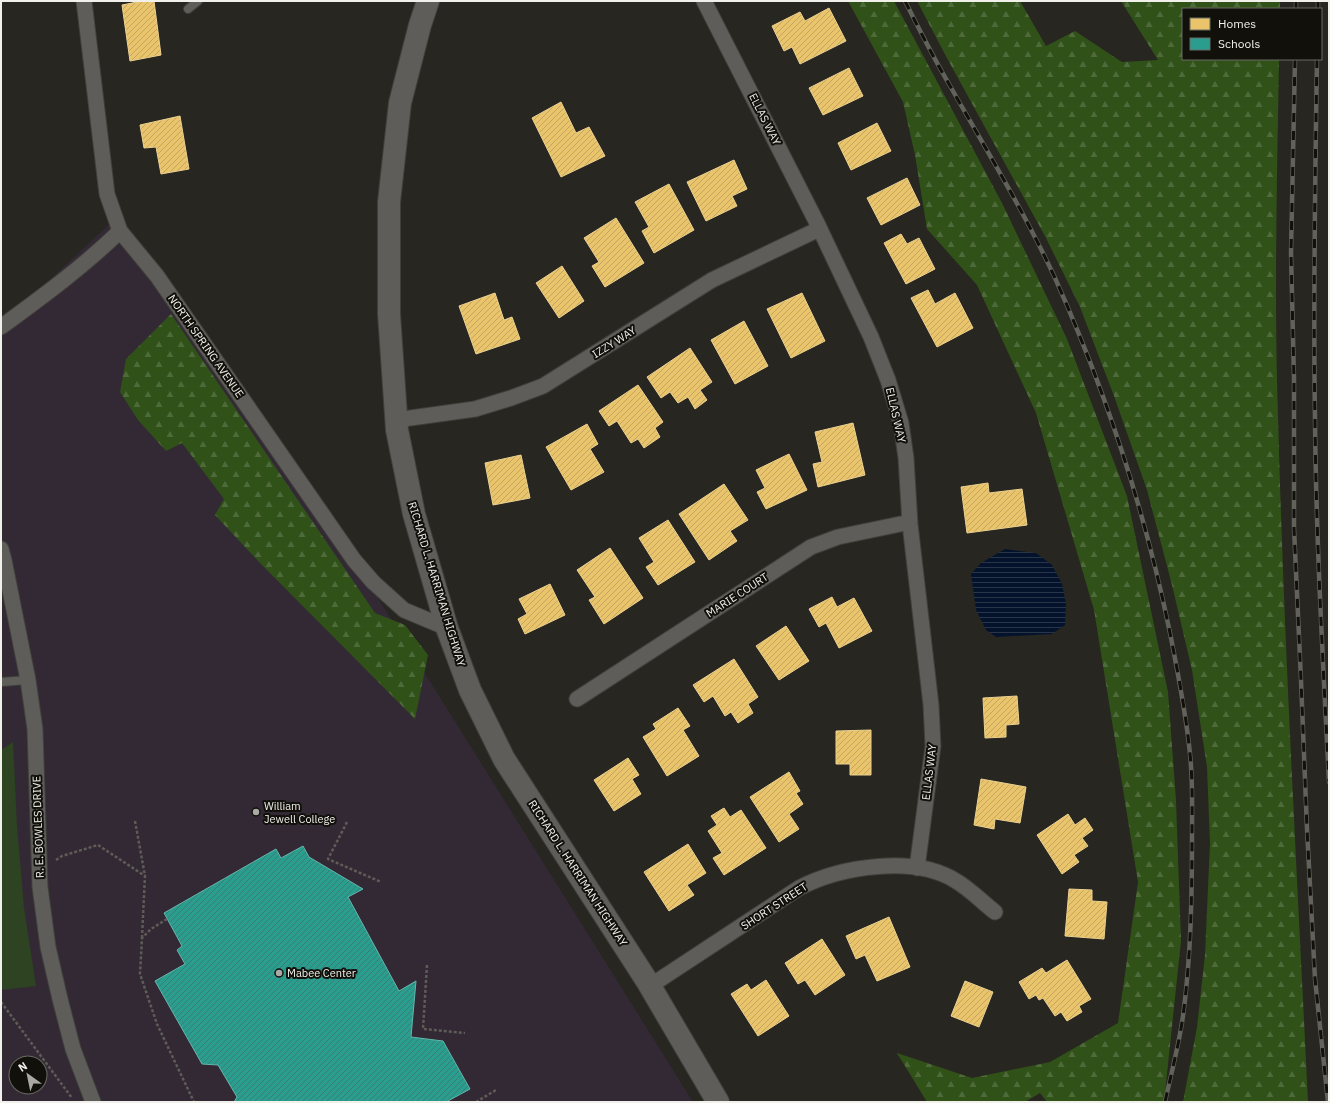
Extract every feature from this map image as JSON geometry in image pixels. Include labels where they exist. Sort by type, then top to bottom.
[{"type":"main road","name":"RICHARD L. HARRIMAN HIGHWAY","points":[[428,1],[420,25],[400,102],[389,202],[388,314],[396,420],[414,514],[447,628],[470,690],[504,759],[650,986],[718,1102]]},
{"type":"street","name":"NORTH SPRING AVENUE","points":[[84,1],[108,194],[120,231],[157,276],[354,560],[373,582],[404,610],[447,628]]},
{"type":"street","name":"ELLAS WAY","points":[[704,1],[819,229],[871,337],[888,380],[901,423],[906,458],[910,522],[931,705],[933,746],[917,868]]},
{"type":"street","name":"IZZY WAY","points":[[396,420],[475,409],[543,386],[712,280],[819,229]]},
{"type":"street","points":[[1,327],[49,292],[101,249],[120,231]]},
{"type":"street","name":"MARIE COURT","points":[[577,698],[811,547],[838,537],[910,522]]},
{"type":"street","name":"R. E. BOWLES DRIVE","points":[[1,549],[28,680],[35,729],[40,887],[48,947],[73,1049],[93,1102]]},
{"type":"street","name":"SHORT STREET","points":[[650,986],[799,888],[815,880],[850,870],[901,865],[932,870],[956,881],[995,912]]},
{"type":"lane","points":[[188,9],[198,1]]},
{"type":"lane","points":[[1,682],[28,680]]},
{"type":"path","points":[[135,821],[145,876],[140,974],[157,1024],[194,1102]]},
{"type":"path","points":[[347,822],[328,859],[380,882]]},
{"type":"path","points":[[54,862],[62,856],[98,845],[145,876]]},
{"type":"path","points":[[142,938],[151,929],[167,919]]},
{"type":"path","points":[[427,965],[423,1029],[465,1033]]},
{"type":"path","points":[[1,1002],[74,1102]]},
{"type":"path","points":[[476,1102],[496,1090]]},
{"type":"shaded area","name":"William Jewell College","points":[[116,218],[354,560],[693,1102],[1,1102],[1,325]]},
{"type":"green space","points":[[848,1],[894,1],[1002,203],[1067,339],[1127,496],[1168,692],[1176,800],[1181,941],[1164,1102],[1047,1102],[1040,1093],[1025,1102],[927,1102],[897,1053],[972,1078],[1050,1062],[1118,1023],[1138,882],[1094,610],[1036,413],[977,285],[927,229],[915,155],[903,102]]},
{"type":"green space","points":[[917,1],[1020,1],[1046,46],[1075,31],[1122,62],[1158,60],[1121,1],[1280,1],[1280,8],[1182,8],[1182,60],[1279,60],[1276,282],[1278,416],[1287,673],[1308,1102],[1183,1102],[1197,1027],[1205,955],[1210,843],[1207,767],[1192,670],[1172,585],[1147,490],[1114,396],[1080,307],[1046,238]]},
{"type":"green space","points":[[171,314],[375,613],[405,625],[428,655],[415,719],[260,563],[215,515],[224,499],[182,443],[166,451],[138,420],[120,392],[126,359]]},
{"type":"green space","points":[[13,742],[17,826],[24,908],[36,986],[1,990],[1,750]]},
{"type":"water","points":[[1005,549],[1036,553],[1052,565],[1062,584],[1066,604],[1065,625],[1052,634],[996,637],[986,630],[976,610],[971,574],[981,563]]},
{"type":"building: Homes","points":[[142,1],[154,1],[161,55],[130,61],[122,5]]},
{"type":"building: Homes","points":[[829,8],[846,41],[800,64],[792,47],[784,51],[772,26],[800,12],[805,21]]},
{"type":"building: Homes","points":[[849,68],[863,96],[823,115],[809,88]]},
{"type":"building: Homes","points":[[561,102],[576,133],[589,127],[605,156],[561,177],[532,118]]},
{"type":"building: Homes","points":[[180,116],[189,169],[161,174],[156,147],[144,148],[140,125]]},
{"type":"building: Homes","points":[[877,123],[891,151],[851,170],[838,143]]},
{"type":"building: Homes","points":[[734,160],[747,189],[732,196],[737,206],[706,221],[687,182]]},
{"type":"building: Homes","points":[[907,178],[920,205],[881,225],[867,198]]},
{"type":"building: Homes","points":[[669,184],[694,230],[654,253],[642,231],[649,227],[635,202]]},
{"type":"building: Homes","points":[[616,218],[644,263],[605,287],[592,266],[599,262],[584,238]]},
{"type":"building: Homes","points":[[901,234],[907,244],[919,238],[935,269],[906,284],[884,243]]},
{"type":"building: Homes","points":[[562,266],[584,301],[559,318],[536,283]]},
{"type":"building: Homes","points":[[928,290],[935,304],[955,293],[973,328],[937,347],[911,298]]},
{"type":"building: Homes","points":[[495,293],[504,320],[512,317],[520,339],[476,354],[459,306]]},
{"type":"building: Homes","points":[[802,293],[825,341],[791,358],[767,309]]},
{"type":"building: Homes","points":[[744,321],[768,366],[735,384],[711,340]]},
{"type":"building: Homes","points":[[690,348],[712,382],[700,390],[707,400],[695,409],[688,397],[678,403],[670,392],[661,398],[647,377]]},
{"type":"building: Homes","points":[[638,385],[663,422],[655,428],[660,437],[644,448],[638,439],[631,443],[617,421],[609,426],[599,411]]},
{"type":"building: Homes","points":[[853,423],[865,475],[818,487],[813,464],[822,462],[815,432]]},
{"type":"building: Homes","points":[[587,424],[598,444],[590,449],[604,472],[571,490],[546,447]]},
{"type":"building: Homes","points":[[789,454],[807,490],[766,509],[757,492],[765,488],[756,470]]},
{"type":"building: Homes","points":[[521,455],[530,498],[493,505],[485,463]]},
{"type":"building: Homes","points":[[988,483],[989,493],[1022,489],[1027,525],[967,533],[961,487]]},
{"type":"building: Homes","points":[[724,484],[748,520],[730,531],[737,541],[709,560],[679,514]]},
{"type":"building: Homes","points":[[668,520],[695,562],[658,585],[646,567],[654,562],[639,538]]},
{"type":"building: Homes","points":[[610,548],[643,598],[604,624],[589,600],[595,597],[577,570]]},
{"type":"building: Homes","points":[[550,584],[565,615],[525,634],[518,619],[527,614],[519,599]]},
{"type":"building: Homes","points":[[832,597],[837,607],[854,598],[872,631],[839,648],[826,623],[819,627],[809,609]]},
{"type":"building: Homes","points":[[786,626],[809,661],[779,680],[756,646]]},
{"type":"building: Homes","points":[[734,659],[758,697],[748,704],[753,713],[738,723],[731,712],[725,716],[713,696],[704,702],[693,685]]},
{"type":"building: Homes","points":[[1017,696],[1019,724],[1006,725],[1006,737],[985,738],[983,698]]},
{"type":"building: Homes","points":[[678,708],[690,726],[683,730],[699,756],[667,776],[643,737],[656,729],[653,724]]},
{"type":"building: Homes","points":[[871,730],[871,775],[850,775],[850,764],[836,764],[836,731]]},
{"type":"building: Homes","points":[[628,758],[639,775],[632,779],[641,794],[614,811],[594,780]]},
{"type":"building: Homes","points":[[789,772],[800,791],[796,793],[803,804],[789,814],[799,829],[779,842],[750,797]]},
{"type":"building: Homes","points":[[981,779],[1026,787],[1020,823],[995,819],[994,829],[974,825]]},
{"type":"building: Homes","points":[[724,808],[730,817],[741,810],[766,848],[724,875],[713,858],[722,853],[708,831],[717,825],[711,816]]},
{"type":"building: Homes","points":[[1068,814],[1075,825],[1085,818],[1093,830],[1082,838],[1088,846],[1074,855],[1079,862],[1062,874],[1037,835]]},
{"type":"building: Homes","points":[[688,844],[706,873],[687,885],[694,895],[669,911],[644,872]]},
{"type":"building: Homes","points":[[1069,889],[1092,890],[1092,901],[1107,902],[1104,939],[1065,936]]},
{"type":"building: Homes","points":[[889,917],[910,967],[877,981],[865,955],[856,959],[846,936]]},
{"type":"building: Homes","points":[[822,939],[845,975],[815,995],[805,980],[798,984],[785,963]]},
{"type":"building: Homes","points":[[1067,960],[1091,999],[1079,1006],[1082,1012],[1067,1021],[1061,1012],[1055,1016],[1043,998],[1039,1000],[1036,995],[1029,999],[1019,982],[1042,968],[1046,973]]},
{"type":"building: Homes","points":[[766,980],[789,1016],[758,1036],[731,994],[747,984],[751,990]]},
{"type":"building: Homes","points":[[965,981],[993,992],[979,1027],[951,1016]]},
{"type":"building: Schools","name":"Mabee Center","points":[[303,846],[309,857],[363,889],[348,897],[399,991],[416,981],[411,1037],[443,1041],[470,1089],[446,1102],[234,1102],[237,1097],[218,1065],[202,1064],[155,981],[185,964],[177,950],[182,946],[164,913],[276,849],[281,858]]},
{"type":"railway","points":[[905,1],[937,64],[1017,204],[1043,253],[1074,321],[1122,452],[1149,542],[1160,587],[1184,708],[1192,774],[1192,859],[1188,971],[1181,1027],[1165,1102]]},
{"type":"railway","points":[[1296,1],[1296,8]]},
{"type":"railway","points":[[1318,1],[1318,8]]},
{"type":"railway","points":[[1295,60],[1291,253],[1294,379],[1294,528],[1315,979],[1328,1102]]},
{"type":"railway","points":[[1317,60],[1314,374],[1320,600],[1329,782]]},
{"type":"place","name":"William Jewell College","points":[[256,812]]},
{"type":"place","name":"Mabee Center","points":[[279,973]]}]
